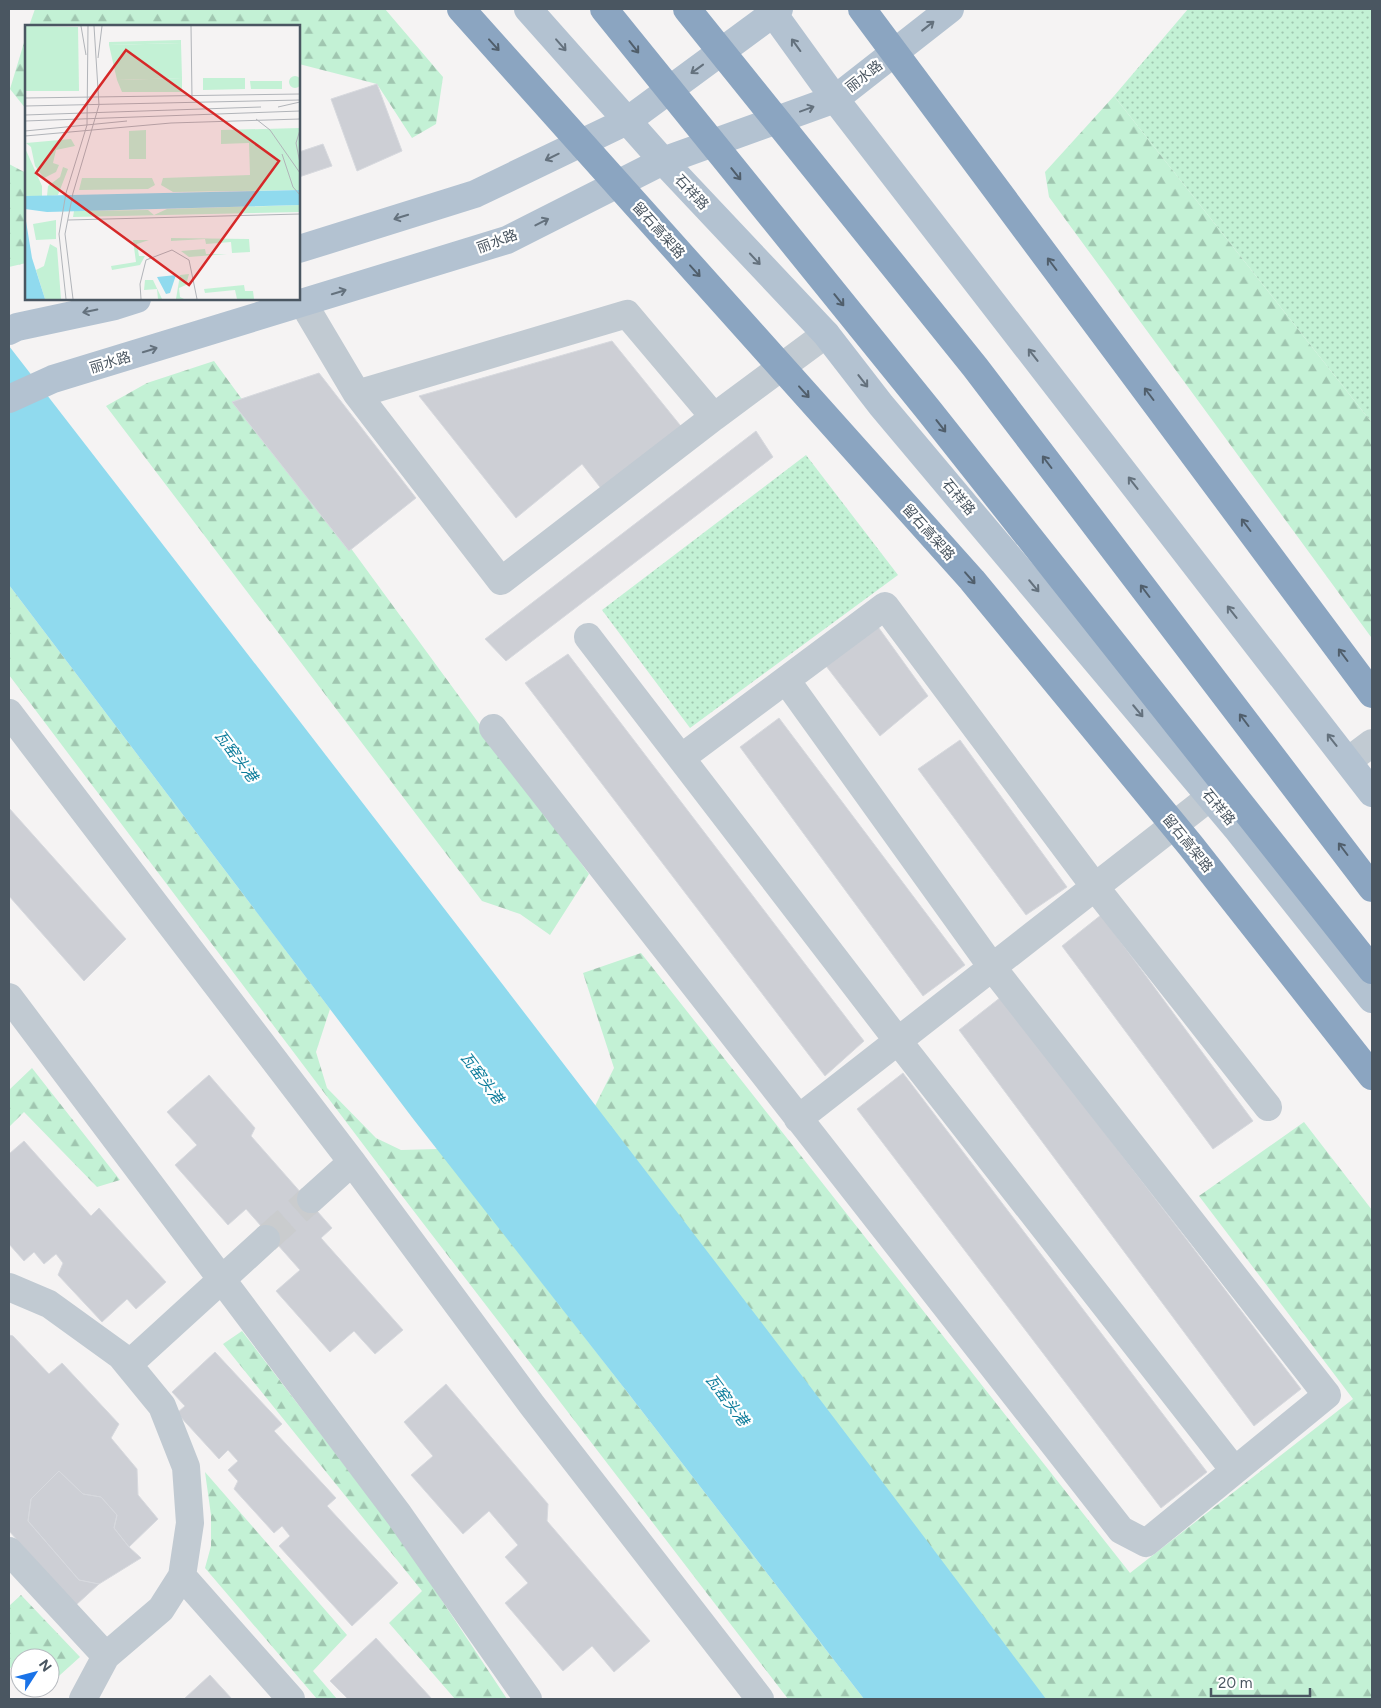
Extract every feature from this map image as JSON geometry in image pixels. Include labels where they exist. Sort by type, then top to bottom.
[{"type":"highway","name":"留石高架路","points":[[461,9],[972,580],[1178,831],[1372,1076]]},
{"type":"highway","points":[[604,9],[930,412],[1372,970]]},
{"type":"highway","points":[[687,9],[974,367],[1372,888]]},
{"type":"highway","points":[[862,9],[1372,694]]},
{"type":"main road","name":"石祥路","points":[[528,9],[663,162],[826,334],[881,404],[1210,797],[1372,999]]},
{"type":"main road","name":"丽水路","points":[[9,399],[53,379],[507,240],[663,162],[835,99],[950,9]]},
{"type":"main road","points":[[300,249],[475,194],[627,121],[774,10],[835,99],[1372,793]]},
{"type":"main road","points":[[13,329],[134,300]]},
{"type":"street","points":[[303,304],[357,394],[502,581],[714,417],[826,334]]},
{"type":"street","points":[[357,394],[627,314],[714,417]]},
{"type":"street","points":[[681,758],[885,606],[1096,886],[1268,1107]]},
{"type":"street","points":[[588,637],[898,1041],[1234,1470]]},
{"type":"street","points":[[492,728],[1121,1530],[1146,1543],[1327,1395],[992,968],[786,680]]},
{"type":"street","points":[[9,713],[352,1162],[532,1405],[760,1699]]},
{"type":"street","points":[[1348,761],[1372,743]]},
{"type":"street","points":[[798,1119],[1210,797]]},
{"type":"street","points":[[9,997],[399,1515],[528,1699]]},
{"type":"street","points":[[311,1199],[352,1162]]},
{"type":"street","points":[[129,1364],[266,1239]]},
{"type":"street","points":[[9,1287],[49,1304],[122,1356],[162,1406],[186,1467],[190,1523],[182,1576],[161,1609],[106,1656],[91,1695]]},
{"type":"street","points":[[9,1551],[106,1656]]},
{"type":"street","points":[[182,1576],[292,1699]]},
{"type":"green space","points":[[35,9],[385,9],[443,77],[436,124],[412,138],[377,84],[300,64],[300,25],[29,25]]},
{"type":"green space","points":[[1188,9],[1372,9],[1372,423],[1114,96]]},
{"type":"green space","points":[[25,39],[25,108],[10,89]]},
{"type":"green space","points":[[1114,96],[1372,423],[1371,637],[1049,197],[1045,172]]},
{"type":"green space","points":[[9,164],[25,172],[25,263],[9,267]]},
{"type":"green space","points":[[214,361],[589,874],[550,935],[520,914],[482,901],[106,406],[147,383]]},
{"type":"green space","points":[[806,455],[898,575],[690,728],[602,610]]},
{"type":"green space","points":[[9,585],[330,1009],[316,1052],[327,1088],[376,1138],[401,1150],[438,1149],[864,1699],[788,1699],[393,1184],[9,675]]},
{"type":"green space","points":[[641,953],[1130,1573],[1353,1399],[1199,1196],[1304,1122],[1372,1210],[1372,1699],[1045,1699],[595,1106],[614,1068],[583,973]]},
{"type":"green space","points":[[32,1068],[120,1180],[97,1187],[24,1112],[9,1127],[9,1090]]},
{"type":"green space","points":[[242,1331],[404,1543],[507,1699],[455,1699],[389,1623],[422,1591],[223,1344]]},
{"type":"green space","points":[[205,1472],[347,1635],[313,1671],[337,1699],[317,1699],[205,1568],[211,1546],[211,1515]]},
{"type":"green space","points":[[21,1595],[80,1657],[60,1675],[60,1648],[10,1648],[9,1669],[9,1606]]},
{"type":"water","name":"瓦窑头港","points":[[9,346],[660,1189],[1046,1699],[864,1699],[414,1120],[9,585]]},
{"type":"building","points":[[377,84],[402,151],[357,171],[331,99]]},
{"type":"building","points":[[323,144],[332,166],[300,177],[300,152]]},
{"type":"building","points":[[612,341],[684,430],[603,491],[582,464],[516,518],[419,396]]},
{"type":"building","points":[[319,373],[416,498],[349,551],[232,402]]},
{"type":"building","points":[[756,431],[773,457],[506,661],[485,639]]},
{"type":"building","points":[[876,624],[928,696],[880,736],[823,662]]},
{"type":"building","points":[[568,654],[864,1041],[825,1076],[525,683]]},
{"type":"building","points":[[779,718],[965,965],[923,996],[740,747]]},
{"type":"building","points":[[960,740],[1067,887],[1026,915],[918,769]]},
{"type":"building","points":[[9,808],[126,939],[84,981],[9,896]]},
{"type":"building","points":[[1101,915],[1253,1121],[1213,1149],[1062,946]]},
{"type":"building","points":[[1001,997],[1301,1389],[1254,1426],[959,1030]]},
{"type":"building","points":[[903,1073],[1207,1472],[1161,1508],[857,1109]]},
{"type":"building","points":[[209,1075],[255,1128],[251,1136],[332,1228],[321,1238],[403,1330],[375,1354],[354,1331],[330,1352],[276,1291],[300,1270],[246,1209],[228,1225],[175,1165],[197,1145],[167,1112]]},
{"type":"building","points":[[24,1141],[91,1216],[99,1208],[166,1282],[136,1309],[127,1299],[102,1322],[58,1275],[63,1263],[56,1254],[44,1264],[34,1252],[24,1261],[9,1244],[9,1154]]},
{"type":"building","points":[[9,1335],[13,1336],[49,1374],[62,1363],[119,1424],[111,1438],[137,1469],[138,1495],[158,1519],[129,1547],[114,1528],[117,1515],[101,1497],[83,1494],[59,1471],[31,1499],[28,1521],[79,1580],[99,1584],[76,1605],[9,1531]]},
{"type":"building","points":[[215,1352],[282,1424],[274,1431],[336,1498],[327,1506],[398,1583],[352,1626],[279,1546],[290,1536],[282,1526],[274,1533],[234,1489],[238,1481],[228,1470],[238,1461],[228,1450],[219,1459],[177,1413],[185,1406],[172,1392]]},
{"type":"building","points":[[446,1384],[548,1504],[547,1521],[650,1641],[614,1672],[592,1646],[563,1671],[505,1603],[528,1583],[505,1557],[518,1545],[489,1511],[463,1534],[411,1475],[433,1456],[404,1422]]},
{"type":"building","points":[[59,1471],[83,1494],[101,1497],[117,1515],[114,1528],[129,1547],[141,1558],[99,1584],[79,1580],[28,1521],[31,1499]]},
{"type":"building","points":[[376,1638],[432,1699],[348,1699],[330,1681]]},
{"type":"building","points":[[210,1675],[232,1699],[184,1699]]},
{"type":"tunnel","points":[[266,1239],[311,1199]]}]
